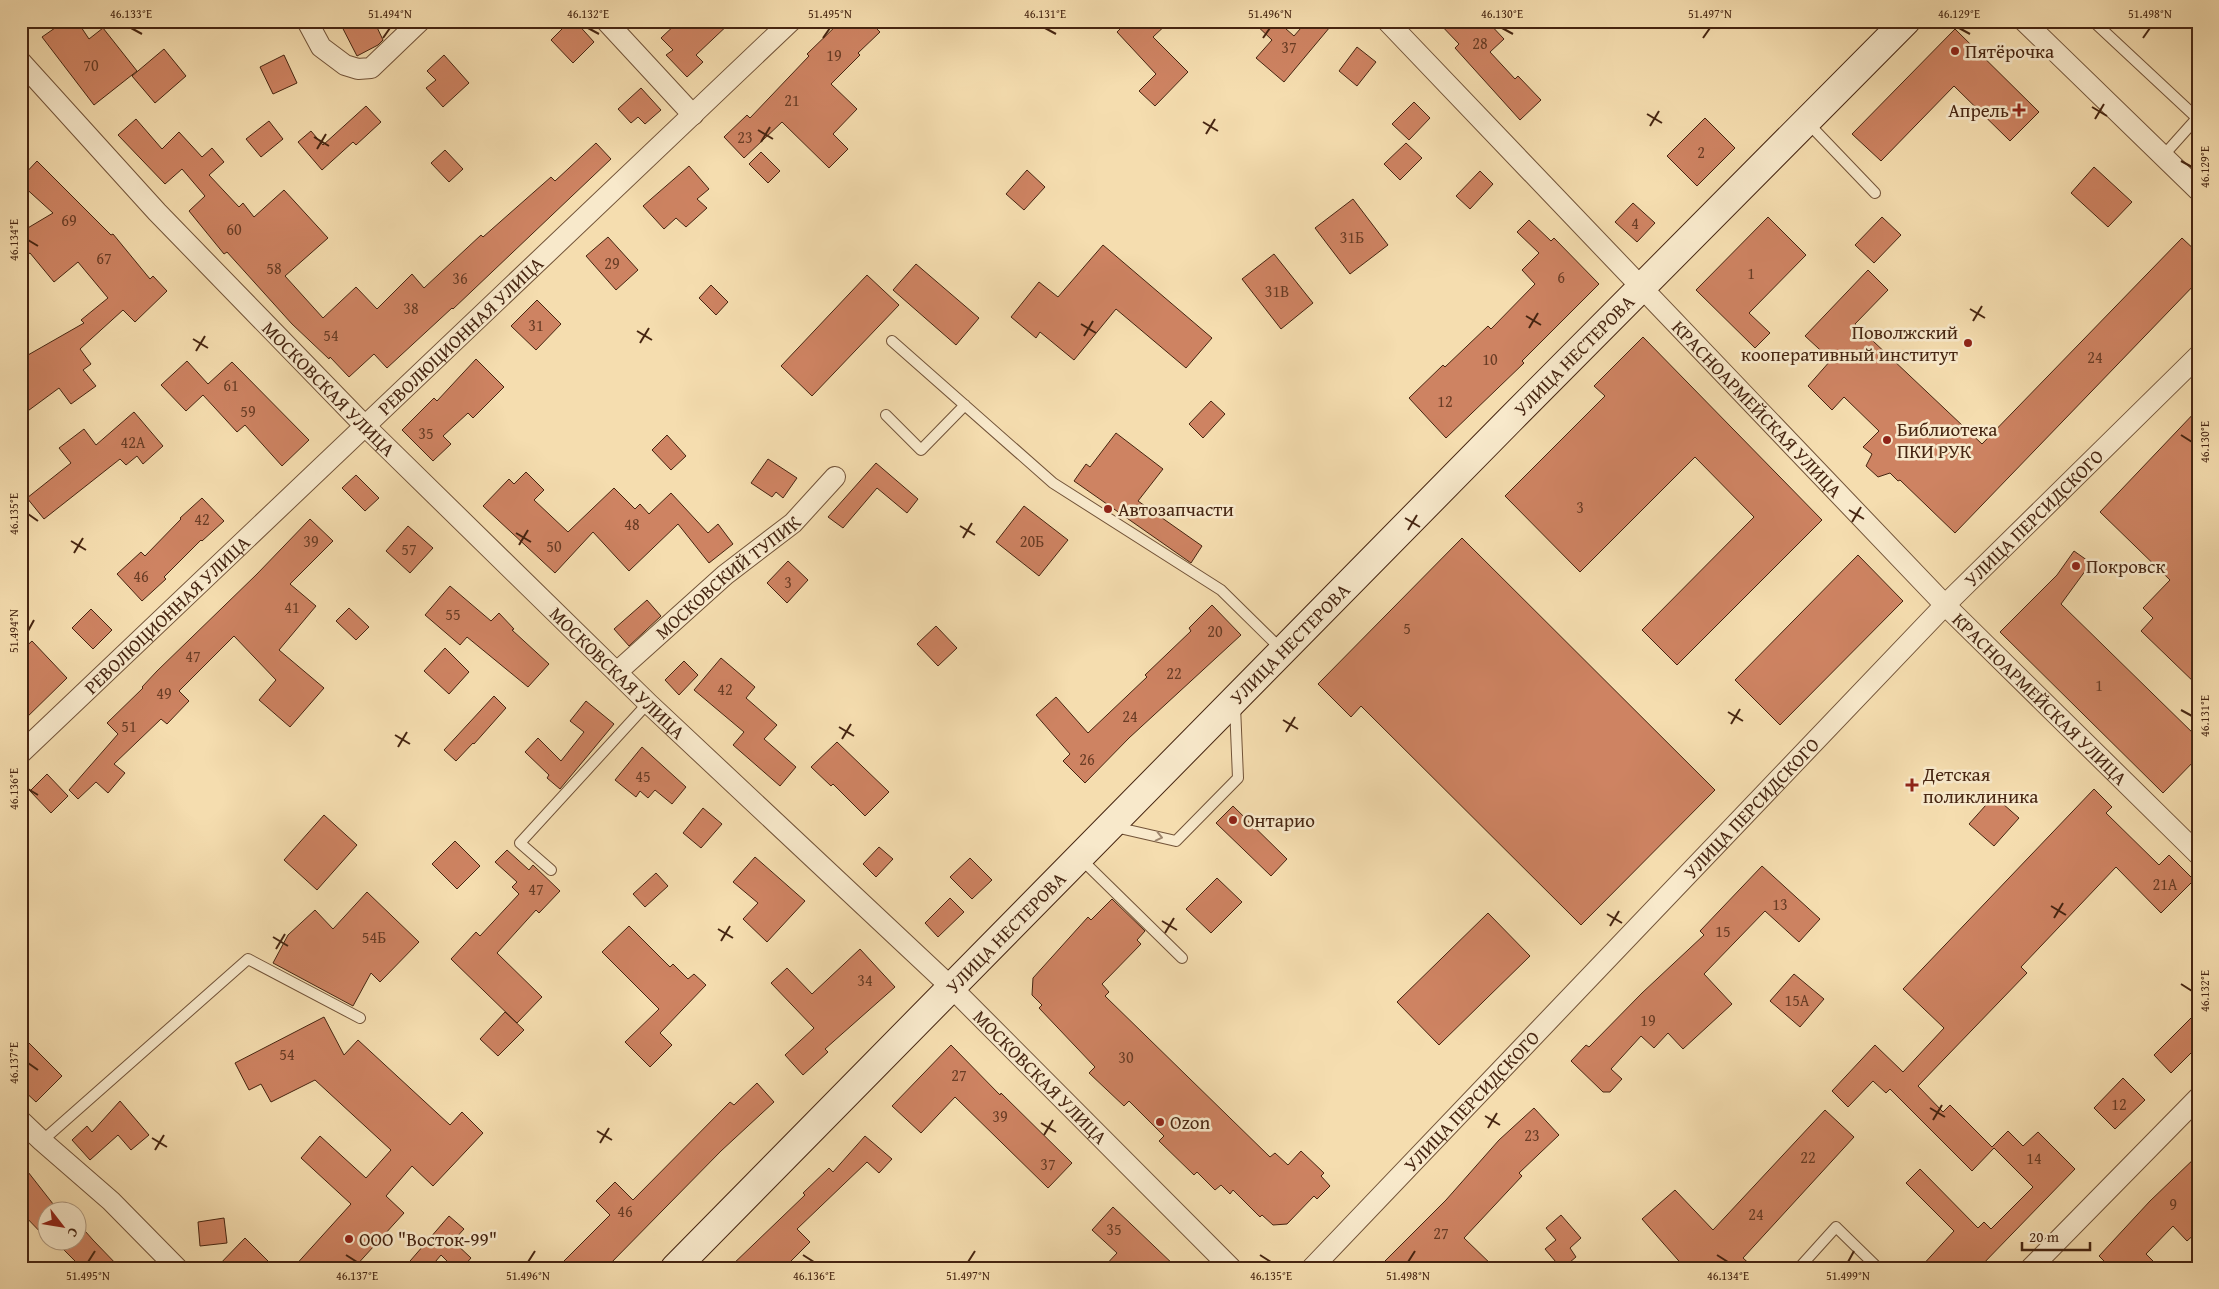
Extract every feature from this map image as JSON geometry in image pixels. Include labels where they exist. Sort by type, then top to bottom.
[{"type":"main road","name":"УЛИЦА НЕСТЕРОВА","points":[[675,1268],[1284,652],[1641,286],[1906,21]]},
{"type":"street","points":[[307,21],[321,47],[345,64],[358,69],[371,68],[420,21]]},
{"type":"street","points":[[606,21],[693,115]]},
{"type":"street","name":"РЕВОЛЮЦИОННАЯ УЛИЦА","points":[[21,753],[791,21]]},
{"type":"street","name":"КРАСНОАРМЕЙСКАЯ УЛИЦА","points":[[1387,21],[1945,605],[2198,854]]},
{"type":"street","points":[[2024,21],[2198,190]]},
{"type":"street","name":"МОСКОВСКАЯ УЛИЦА","points":[[21,62],[157,212],[364,426],[648,703],[952,988],[1231,1268]]},
{"type":"street","name":"УЛИЦА ПЕРСИДСКОГО","points":[[1312,1268],[1945,605],[2198,356]]},
{"type":"street","name":"МОСКОВСКИЙ ТУПИК","points":[[617,672],[725,575],[793,523],[835,477]]},
{"type":"street","points":[[2031,1268],[2198,1098]]},
{"type":"street","points":[[21,1121],[111,1201],[177,1268]]},
{"type":"lane","points":[[2093,21],[2198,118],[2163,156]]},
{"type":"lane","points":[[1806,121],[1875,193]]},
{"type":"lane","points":[[892,341],[1053,483],[1221,590],[1284,652]]},
{"type":"lane","points":[[886,415],[921,450],[965,405]]},
{"type":"lane","points":[[1111,826],[1176,841],[1211,806],[1238,778],[1234,702]]},
{"type":"lane","points":[[551,870],[520,842],[648,703]]},
{"type":"lane","points":[[1080,858],[1182,958]]},
{"type":"lane","points":[[42,1141],[248,959],[360,1018]]},
{"type":"lane","points":[[1798,1268],[1836,1227],[1878,1268]]},
{"type":"building","points":[[65,21],[77,21],[89,39],[103,28],[137,71],[94,105],[42,37]]},
{"type":"building","points":[[339,21],[374,21],[383,40],[378,45],[357,56]]},
{"type":"building","points":[[570,21],[575,21],[594,42],[573,63],[551,40]]},
{"type":"building","points":[[679,21],[732,21],[696,55],[703,62],[687,77],[666,55],[673,50],[661,38]]},
{"type":"building","points":[[841,21],[869,21],[880,32],[858,53],[860,55],[831,84],[857,109],[833,134],[848,149],[829,168],[782,122],[744,158],[724,137],[747,115],[750,118],[809,56],[807,54]]},
{"type":"building","points":[[1128,21],[1170,21],[1153,37],[1188,72],[1155,106],[1139,91],[1156,74],[1117,32]]},
{"type":"building","points":[[1252,21],[1277,21],[1294,36],[1307,21],[1335,21],[1284,82],[1256,58],[1272,40]]},
{"type":"building","points":[[1437,21],[1487,21],[1504,39],[1490,52],[1515,79],[1518,76],[1541,100],[1520,120],[1455,48],[1459,44]]},
{"type":"building","points":[[1955,29],[2039,112],[2010,141],[1954,86],[1881,161],[1852,134]]},
{"type":"building","points":[[1357,47],[1376,62],[1357,86],[1339,71]]},
{"type":"building","points":[[164,49],[186,76],[155,103],[132,76]]},
{"type":"building","points":[[284,55],[297,83],[273,94],[260,67]]},
{"type":"building","points":[[444,55],[469,83],[443,107],[426,88],[436,80],[427,71]]},
{"type":"building","points":[[641,88],[661,110],[645,124],[638,117],[631,123],[618,109]]},
{"type":"building","points":[[1414,102],[1430,118],[1409,140],[1392,124]]},
{"type":"building","points":[[366,106],[381,122],[356,145],[353,142],[322,170],[298,142],[311,131],[323,145]]},
{"type":"building","points":[[1705,118],[1735,148],[1697,186],[1667,156]]},
{"type":"building","points":[[136,119],[162,149],[179,132],[202,157],[212,148],[224,162],[209,175],[239,207],[243,203],[254,217],[284,190],[328,238],[285,276],[323,318],[356,287],[377,309],[412,274],[424,288],[481,235],[483,237],[551,177],[555,181],[596,143],[611,159],[453,309],[387,368],[374,354],[349,377],[330,357],[329,359],[292,324],[227,252],[224,254],[189,211],[205,196],[182,169],[165,184],[118,135]]},
{"type":"building","points":[[269,121],[283,139],[261,157],[246,139]]},
{"type":"building","points":[[1406,143],[1422,158],[1400,180],[1384,164]]},
{"type":"building","points":[[445,150],[463,169],[449,182],[431,163]]},
{"type":"building","points":[[761,152],[780,171],[768,183],[749,164]]},
{"type":"building","points":[[37,161],[111,235],[113,234],[150,279],[153,276],[167,291],[135,322],[123,310],[80,349],[91,364],[83,370],[96,386],[71,404],[59,388],[21,416],[21,359],[84,323],[81,320],[108,298],[78,262],[54,282],[30,253],[21,258],[21,232],[53,213],[21,184],[21,178]]},
{"type":"building","points":[[689,166],[709,189],[697,199],[707,208],[686,227],[676,218],[664,229],[643,206]]},
{"type":"building","points":[[2094,167],[2132,202],[2108,227],[2071,193]]},
{"type":"building","points":[[1027,170],[1045,187],[1024,210],[1006,194]]},
{"type":"building","points":[[1480,171],[1493,184],[1470,209],[1456,196]]},
{"type":"building","points":[[1353,199],[1388,245],[1350,274],[1315,228]]},
{"type":"building","points":[[1633,203],[1655,223],[1637,242],[1615,222]]},
{"type":"building","points":[[1768,217],[1806,255],[1749,313],[1770,333],[1755,348],[1696,290]]},
{"type":"building","points":[[1882,217],[1901,235],[1874,263],[1855,245]]},
{"type":"building","points":[[1529,220],[1551,241],[1554,238],[1599,284],[1522,361],[1524,363],[1446,438],[1409,398],[1488,326],[1491,329],[1535,284],[1522,270],[1539,253],[1517,232]]},
{"type":"building","points":[[608,237],[638,270],[616,290],[586,256]]},
{"type":"building","points":[[2182,238],[2198,253],[2198,281],[1955,533],[1900,480],[1898,481],[1890,473],[1878,477],[1866,466],[1872,454],[1863,447],[1879,431],[1844,397],[1832,410],[1808,386],[1831,360],[1805,336],[1868,270],[1888,290],[1855,324],[1982,444]]},
{"type":"building","points":[[1103,245],[1212,338],[1186,368],[1116,309],[1074,360],[1040,332],[1036,338],[1011,317],[1039,282],[1058,297]]},
{"type":"building","points":[[1274,254],[1313,303],[1281,329],[1242,279]]},
{"type":"building","points":[[916,264],[979,318],[956,345],[893,290]]},
{"type":"building","points":[[867,275],[899,305],[812,396],[781,366]]},
{"type":"building","points":[[711,285],[728,302],[716,315],[699,298]]},
{"type":"building","points":[[537,300],[561,324],[536,350],[511,326]]},
{"type":"building","points":[[1643,337],[1822,520],[1677,665],[1642,630],[1754,517],[1695,457],[1580,572],[1505,496],[1605,396],[1594,386]]},
{"type":"building","points":[[476,359],[504,387],[473,418],[468,413],[443,436],[451,444],[433,461],[402,430],[434,398],[437,401]]},
{"type":"building","points":[[187,361],[208,384],[232,362],[309,440],[282,466],[245,425],[237,432],[203,395],[186,411],[161,385]]},
{"type":"building","points":[[1211,401],[1225,414],[1203,438],[1189,424]]},
{"type":"building","points":[[2198,409],[2198,686],[2141,631],[2153,618],[2143,608],[2170,580],[2100,512]]},
{"type":"building","points":[[134,412],[163,446],[143,464],[137,456],[126,465],[120,459],[44,519],[27,498],[71,463],[59,448],[84,429],[96,445]]},
{"type":"building","points":[[1116,433],[1163,469],[1138,501],[1202,546],[1191,563],[1074,481],[1086,464],[1090,467]]},
{"type":"building","points":[[667,435],[686,456],[671,470],[652,450]]},
{"type":"building","points":[[768,459],[797,478],[783,498],[776,492],[772,497],[751,483]]},
{"type":"building","points":[[876,463],[918,499],[907,513],[877,488],[843,528],[828,517]]},
{"type":"building","points":[[526,472],[544,490],[534,500],[568,532],[614,488],[635,509],[640,504],[649,514],[671,493],[708,533],[718,524],[733,544],[709,563],[678,524],[629,571],[593,532],[555,573],[483,506],[509,479],[514,484]]},
{"type":"building","points":[[356,475],[379,498],[365,511],[342,488]]},
{"type":"building","points":[[202,498],[224,521],[201,540],[164,577],[166,579],[142,601],[117,574],[141,552],[145,556],[180,518]]},
{"type":"building","points":[[1024,506],[1068,540],[1039,576],[996,542]]},
{"type":"building","points":[[310,519],[333,541],[290,584],[316,606],[279,650],[324,688],[290,727],[259,700],[276,680],[234,636],[179,691],[189,701],[167,724],[161,719],[114,764],[125,773],[108,793],[96,782],[78,799],[69,790],[118,734],[107,723]]},
{"type":"building","points":[[408,526],[433,548],[410,573],[386,551]]},
{"type":"building","points":[[1462,538],[1715,790],[1581,925],[1361,706],[1351,717],[1318,684]]},
{"type":"building","points":[[2074,551],[2091,563],[2061,604],[2198,738],[2198,757],[2163,793],[2000,632],[2057,575]]},
{"type":"building","points":[[1858,555],[1903,601],[1780,725],[1735,680]]},
{"type":"building","points":[[788,561],[808,580],[787,603],[767,583]]},
{"type":"building","points":[[450,586],[491,621],[499,613],[514,629],[512,630],[549,664],[528,687],[467,637],[460,645],[425,615]]},
{"type":"building","points":[[647,600],[661,616],[629,646],[614,629]]},
{"type":"building","points":[[1212,605],[1241,635],[1129,738],[1085,783],[1063,761],[1070,754],[1036,715],[1056,697],[1088,733],[1147,677],[1145,675],[1191,631],[1189,628]]},
{"type":"building","points":[[349,608],[369,627],[356,640],[336,621]]},
{"type":"building","points":[[91,609],[112,630],[93,649],[72,628]]},
{"type":"building","points":[[936,626],[957,648],[938,666],[917,644]]},
{"type":"building","points":[[32,641],[67,678],[21,723],[21,651]]},
{"type":"building","points":[[445,648],[469,672],[449,694],[424,671]]},
{"type":"building","points":[[721,658],[755,687],[746,698],[777,725],[764,739],[796,767],[780,786],[733,745],[744,732],[694,690]]},
{"type":"building","points":[[684,661],[698,675],[679,695],[665,680]]},
{"type":"building","points":[[494,696],[506,708],[456,761],[444,750]]},
{"type":"building","points":[[586,701],[614,724],[560,789],[547,778],[549,775],[525,752],[538,738],[561,761],[584,732],[570,721]]},
{"type":"building","points":[[837,742],[889,792],[865,816],[833,784],[831,786],[811,767]]},
{"type":"building","points":[[642,747],[686,787],[672,804],[655,790],[648,798],[640,791],[636,797],[615,780]]},
{"type":"building","points":[[47,774],[68,796],[51,813],[30,791]]},
{"type":"building","points":[[2094,789],[2112,807],[2106,813],[2159,865],[2169,855],[2194,880],[2161,913],[2116,867],[2021,967],[2027,973],[1918,1086],[1943,1112],[1950,1105],[1992,1147],[2008,1131],[2023,1146],[2038,1132],[2075,1169],[1979,1268],[1920,1268],[1954,1231],[1906,1183],[1920,1169],[1978,1228],[1984,1222],[1991,1229],[2033,1187],[1994,1148],[1972,1171],[1890,1089],[1886,1093],[1873,1081],[1848,1107],[1832,1091],[1875,1045],[1903,1072],[1944,1028],[1903,989]]},
{"type":"building","points":[[1994,796],[2019,818],[1994,846],[1969,824]]},
{"type":"building","points":[[1233,806],[1287,859],[1271,876],[1216,823]]},
{"type":"building","points":[[703,808],[722,824],[701,848],[683,833]]},
{"type":"building","points":[[324,815],[357,845],[317,890],[284,860]]},
{"type":"building","points":[[455,841],[480,866],[457,889],[432,864]]},
{"type":"building","points":[[879,847],[893,859],[876,877],[863,864]]},
{"type":"building","points":[[507,850],[529,870],[533,865],[560,891],[539,913],[536,910],[497,953],[542,997],[517,1023],[451,959],[476,932],[480,936],[519,894],[512,887],[517,882],[495,862]]},
{"type":"building","points":[[755,857],[805,901],[767,942],[743,919],[758,903],[733,882]]},
{"type":"building","points":[[970,858],[992,880],[972,899],[950,877]]},
{"type":"building","points":[[1762,866],[1820,919],[1799,942],[1765,911],[1704,974],[1732,1004],[1683,1049],[1668,1033],[1654,1048],[1641,1036],[1611,1069],[1622,1079],[1610,1092],[1603,1092],[1571,1061],[1586,1045],[1589,1047],[1642,993],[1704,935],[1700,931]]},
{"type":"building","points":[[656,873],[668,886],[645,907],[633,894]]},
{"type":"building","points":[[1217,878],[1242,902],[1211,933],[1186,909]]},
{"type":"building","points":[[367,892],[419,942],[380,982],[371,973],[353,1006],[273,963],[288,935],[315,910],[333,929]]},
{"type":"building","points":[[950,898],[964,912],[938,937],[925,923]]},
{"type":"building","points":[[1112,899],[1145,931],[1137,940],[1141,944],[1102,984],[1109,992],[1105,996],[1270,1157],[1275,1153],[1288,1165],[1301,1151],[1324,1173],[1321,1176],[1330,1186],[1317,1199],[1314,1196],[1287,1224],[1273,1225],[1262,1215],[1260,1217],[1233,1190],[1230,1194],[1221,1185],[1215,1190],[1197,1172],[1194,1175],[1159,1141],[1164,1136],[1129,1101],[1124,1106],[1089,1073],[1095,1067],[1039,1008],[1042,1005],[1032,995],[1033,978],[1088,917],[1091,920]]},
{"type":"building","points":[[1488,913],[1530,956],[1439,1045],[1397,1002]]},
{"type":"building","points":[[629,926],[670,967],[673,964],[688,979],[694,974],[706,985],[660,1033],[672,1045],[650,1067],[625,1042],[659,1009],[602,952]]},
{"type":"building","points":[[860,949],[895,987],[825,1049],[828,1052],[803,1075],[785,1055],[814,1028],[771,983],[787,968],[812,994]]},
{"type":"building","points":[[1794,974],[1824,999],[1800,1027],[1770,1001]]},
{"type":"building","points":[[2198,1011],[2198,1046],[2171,1073],[2154,1055]]},
{"type":"building","points":[[505,1012],[524,1030],[498,1056],[480,1039]]},
{"type":"building","points":[[324,1017],[344,1055],[358,1040],[450,1125],[462,1112],[483,1133],[433,1186],[412,1166],[386,1196],[404,1213],[354,1268],[293,1268],[351,1204],[301,1158],[320,1136],[366,1178],[391,1150],[315,1080],[271,1102],[261,1084],[249,1090],[235,1063]]},
{"type":"building","points":[[21,1035],[62,1076],[36,1102],[21,1088]]},
{"type":"building","points":[[951,1045],[1000,1095],[1001,1093],[1072,1163],[1048,1188],[955,1097],[921,1133],[892,1106]]},
{"type":"building","points":[[2123,1078],[2145,1100],[2115,1129],[2094,1108]]},
{"type":"building","points":[[757,1083],[774,1102],[721,1151],[606,1268],[557,1268],[610,1215],[596,1201],[615,1182],[633,1200],[730,1102],[734,1105]]},
{"type":"building","points":[[120,1101],[149,1135],[131,1150],[118,1135],[90,1160],[72,1140],[87,1126],[92,1132]]},
{"type":"building","points":[[1534,1108],[1559,1135],[1519,1173],[1522,1176],[1464,1238],[1495,1268],[1378,1268],[1446,1200],[1499,1140]]},
{"type":"building","points":[[1825,1110],[1854,1137],[1743,1258],[1754,1268],[1685,1268],[1642,1219],[1675,1190],[1713,1230]]},
{"type":"building","points":[[865,1136],[892,1159],[879,1173],[867,1162],[797,1229],[810,1242],[784,1268],[729,1268],[805,1195],[803,1193],[829,1168],[833,1172]]},
{"type":"building","points":[[2198,1155],[2198,1231],[2187,1241],[2173,1226],[2146,1254],[2160,1268],[2111,1268],[2099,1256],[2150,1201]]},
{"type":"building","points":[[21,1163],[52,1202],[38,1202],[38,1230],[21,1212]]},
{"type":"building","points":[[1113,1207],[1177,1268],[1103,1268],[1117,1253],[1092,1230]]},
{"type":"building","points":[[1561,1215],[1581,1238],[1570,1248],[1576,1257],[1563,1268],[1545,1249],[1556,1240],[1546,1228]]},
{"type":"building","points":[[449,1216],[464,1229],[453,1241],[471,1258],[462,1268],[454,1268],[441,1255],[430,1268],[404,1268]]},
{"type":"building","points":[[224,1218],[227,1243],[200,1246],[198,1222]]},
{"type":"building","points":[[88,1234],[120,1268],[82,1268],[66,1252],[88,1252]]},
{"type":"building","points":[[245,1238],[275,1268],[216,1268]]},
{"type":"place","name":"Пятёрочка","points":[[1955,51]]},
{"type":"place","name":"Апрель","points":[[2019,110]]},
{"type":"place","name":"Поволжский кооперативный институт","points":[[1968,343]]},
{"type":"place","name":"Библиотека ПКИ РУК","points":[[1887,440]]},
{"type":"place","name":"Автозапчасти","points":[[1108,509]]},
{"type":"place","name":"Покровск","points":[[2076,566]]},
{"type":"place","name":"Детская поликлиника","points":[[1912,785]]},
{"type":"place","name":"Онтарио","points":[[1233,820]]},
{"type":"place","name":"Ozon","points":[[1160,1122]]},
{"type":"place","name":"ООО \"Восток-99\"","points":[[349,1239]]}]
